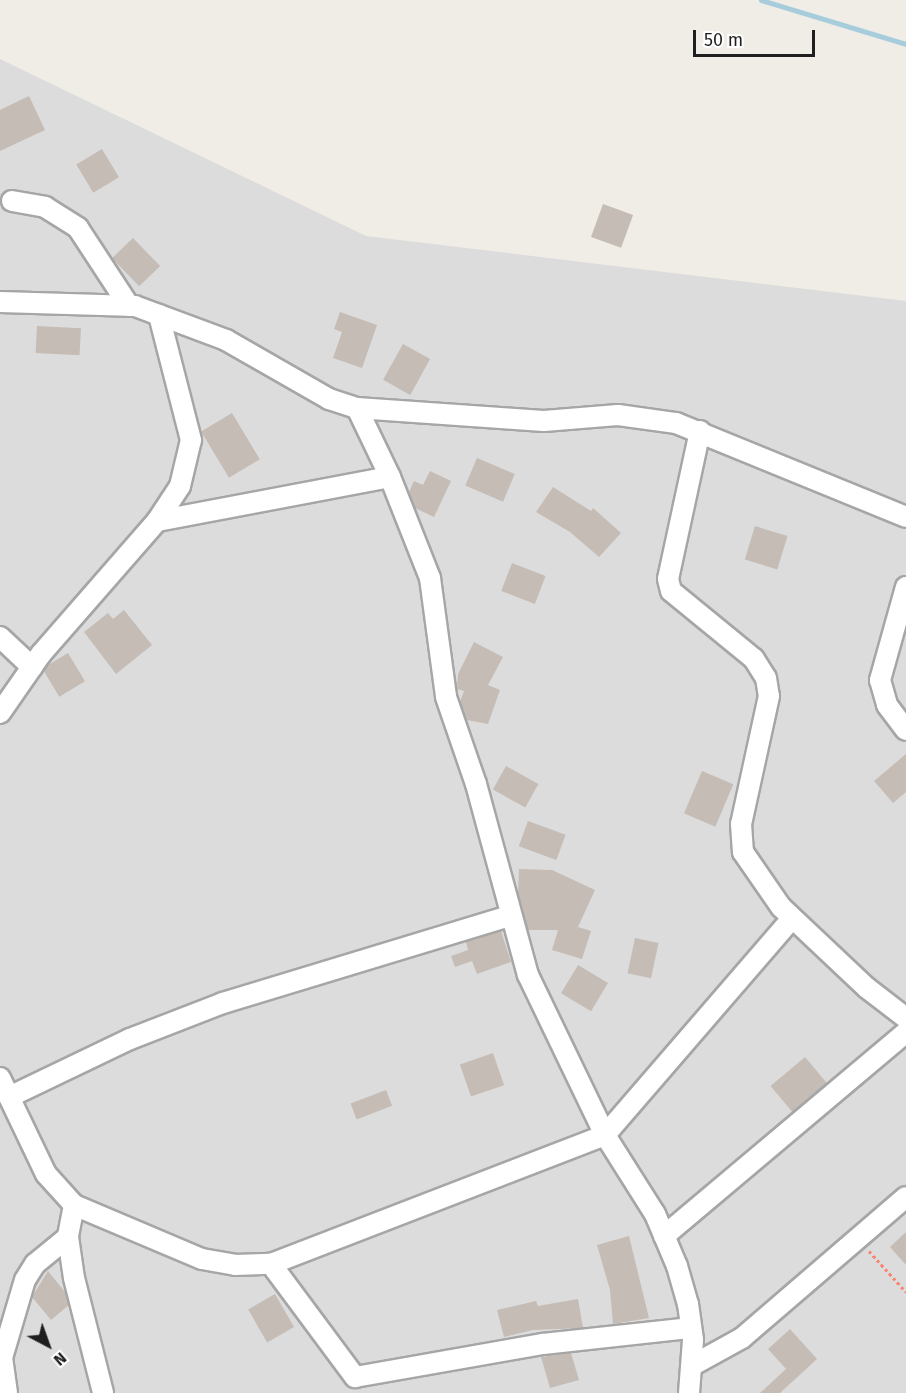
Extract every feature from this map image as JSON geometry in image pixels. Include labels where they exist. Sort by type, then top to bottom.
[{"type":"street","points":[[12,201],[45,207],[78,228],[129,306]]},
{"type":"street","points":[[0,302],[129,306],[226,340],[329,399],[357,408],[544,421],[618,415],[645,417],[700,431],[906,516]]},
{"type":"street","points":[[0,713],[32,667],[157,522],[180,486],[191,440],[159,315]]},
{"type":"street","points":[[357,408],[390,477],[430,578],[446,697],[476,784],[510,916],[528,975],[605,1135],[655,1214],[688,1304],[693,1365],[689,1393]]},
{"type":"street","points":[[700,431],[668,579],[671,591],[754,659],[766,678],[769,696],[741,824],[743,852],[757,876],[792,918],[867,988],[906,1018]]},
{"type":"street","points":[[157,522],[390,477]]},
{"type":"street","points":[[906,587],[880,680],[887,705],[906,730]]},
{"type":"street","points":[[0,637],[32,667]]},
{"type":"street","points":[[9,1097],[130,1039],[223,1003],[510,916]]},
{"type":"street","points":[[0,1078],[46,1174],[74,1205],[202,1259],[235,1265],[271,1264],[605,1135],[792,918]]},
{"type":"street","points":[[664,1236],[906,1032]]},
{"type":"street","points":[[693,1365],[742,1338],[906,1197]]},
{"type":"street","points":[[74,1205],[68,1237],[74,1278],[103,1393]]},
{"type":"street","points":[[7,1393],[2,1358],[25,1280],[35,1264],[68,1237]]},
{"type":"street","points":[[271,1264],[355,1377],[543,1344],[691,1328]]},
{"type":"path","points":[[857,1239],[906,1292]]},
{"type":"shaded area","points":[[0,59],[366,236],[906,301],[906,1393],[0,1393]]},
{"type":"building","points":[[29,96],[45,130],[0,151],[0,110]]},
{"type":"building","points":[[102,149],[119,177],[93,193],[76,164]]},
{"type":"building","points":[[603,204],[633,215],[621,248],[591,237]]},
{"type":"building","points":[[133,238],[160,266],[139,286],[112,258]]},
{"type":"building","points":[[340,312],[377,325],[362,368],[333,358],[342,332],[334,329]]},
{"type":"building","points":[[37,326],[81,328],[80,355],[36,353]]},
{"type":"building","points":[[403,344],[430,359],[410,395],[383,380]]},
{"type":"building","points":[[232,413],[260,459],[229,478],[201,432]]},
{"type":"building","points":[[477,458],[515,474],[503,502],[465,486]]},
{"type":"building","points":[[430,471],[451,481],[434,517],[415,508],[409,492],[414,481],[423,485]]},
{"type":"building","points":[[553,487],[591,511],[593,508],[621,533],[599,557],[570,532],[536,512]]},
{"type":"building","points":[[755,526],[788,536],[777,569],[745,559]]},
{"type":"building","points":[[512,563],[546,576],[535,604],[501,591]]},
{"type":"building","points":[[124,610],[152,645],[116,674],[84,632],[108,613],[113,619]]},
{"type":"building","points":[[474,642],[503,657],[488,685],[500,690],[488,724],[467,720],[460,702],[464,691],[457,689],[458,674]]},
{"type":"building","points":[[68,653],[85,681],[59,697],[42,668]]},
{"type":"building","points":[[906,754],[906,792],[893,803],[874,781]]},
{"type":"building","points":[[506,766],[538,784],[525,808],[493,790]]},
{"type":"building","points":[[702,771],[733,784],[715,827],[684,813]]},
{"type":"building","points":[[528,821],[566,835],[556,860],[519,846]]},
{"type":"building","points":[[519,869],[552,870],[595,890],[578,927],[591,931],[582,959],[552,950],[558,930],[528,930],[518,894]]},
{"type":"building","points":[[501,931],[511,962],[477,974],[472,961],[455,967],[451,956],[468,950],[466,942]]},
{"type":"building","points":[[635,938],[658,943],[651,978],[628,973]]},
{"type":"building","points":[[578,965],[608,983],[591,1011],[561,993]]},
{"type":"building","points":[[493,1053],[504,1085],[471,1097],[460,1064]]},
{"type":"building","points":[[805,1057],[827,1083],[792,1112],[771,1086]]},
{"type":"building","points":[[386,1090],[392,1106],[357,1119],[351,1104]]},
{"type":"building","points":[[906,1232],[906,1265],[890,1247]]},
{"type":"building","points":[[629,1236],[649,1318],[613,1324],[610,1290],[597,1245]]},
{"type":"building","points":[[48,1271],[65,1292],[69,1305],[51,1320],[32,1297]]},
{"type":"building","points":[[275,1294],[294,1327],[267,1342],[248,1310]]},
{"type":"building","points":[[578,1299],[583,1328],[533,1330],[504,1337],[497,1310],[536,1301],[538,1306]]},
{"type":"building","points":[[790,1329],[817,1359],[780,1393],[760,1393],[786,1369],[768,1349]]},
{"type":"building","points":[[571,1353],[579,1380],[550,1388],[541,1357]]},
{"type":"waterway","points":[[761,0],[906,44]]}]
